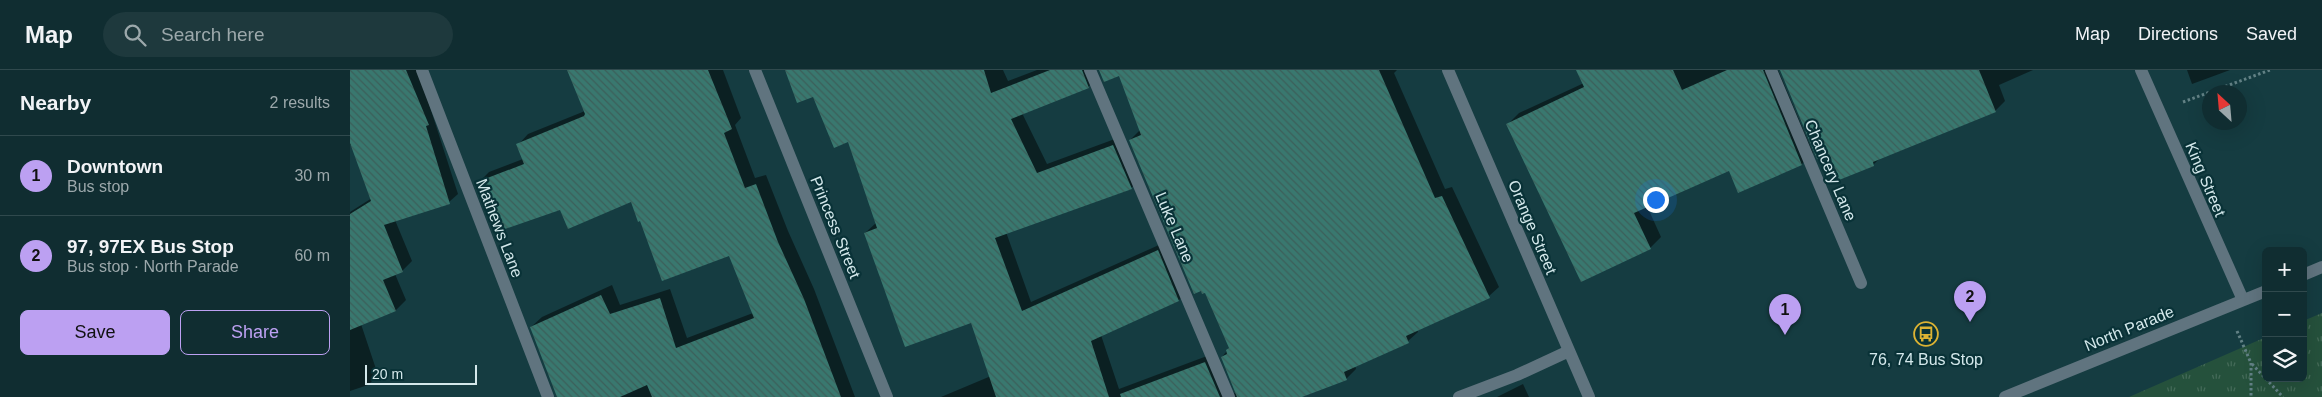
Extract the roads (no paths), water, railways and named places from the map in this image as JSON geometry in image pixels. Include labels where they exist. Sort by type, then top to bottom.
[{"type":"street","name":"Mathews Lane","points":[[422,70],[548,397]]},
{"type":"street","name":"Princess Street","points":[[755,70],[887,397]]},
{"type":"street","name":"Luke Lane","points":[[1090,70],[1230,397]]},
{"type":"street","name":"Orange Street","points":[[1448,70],[1589,397]]},
{"type":"street","name":"Chancery Lane","points":[[1771,70],[1860,283]]},
{"type":"street","name":"King Street","points":[[2141,70],[2243,300]]},
{"type":"street","points":[[2307,274],[2322,268]]},
{"type":"street","name":"North Parade","points":[[2005,397],[2263,292]]},
{"type":"street","points":[[1460,397],[1568,351]]},
{"type":"place","name":"97, 97EX Bus Stop","points":[[1970,322]]},
{"type":"place","name":"76, 74 Bus Stop","points":[[1926,334]]},
{"type":"place","name":"Downtown","points":[[1785,335]]}]
